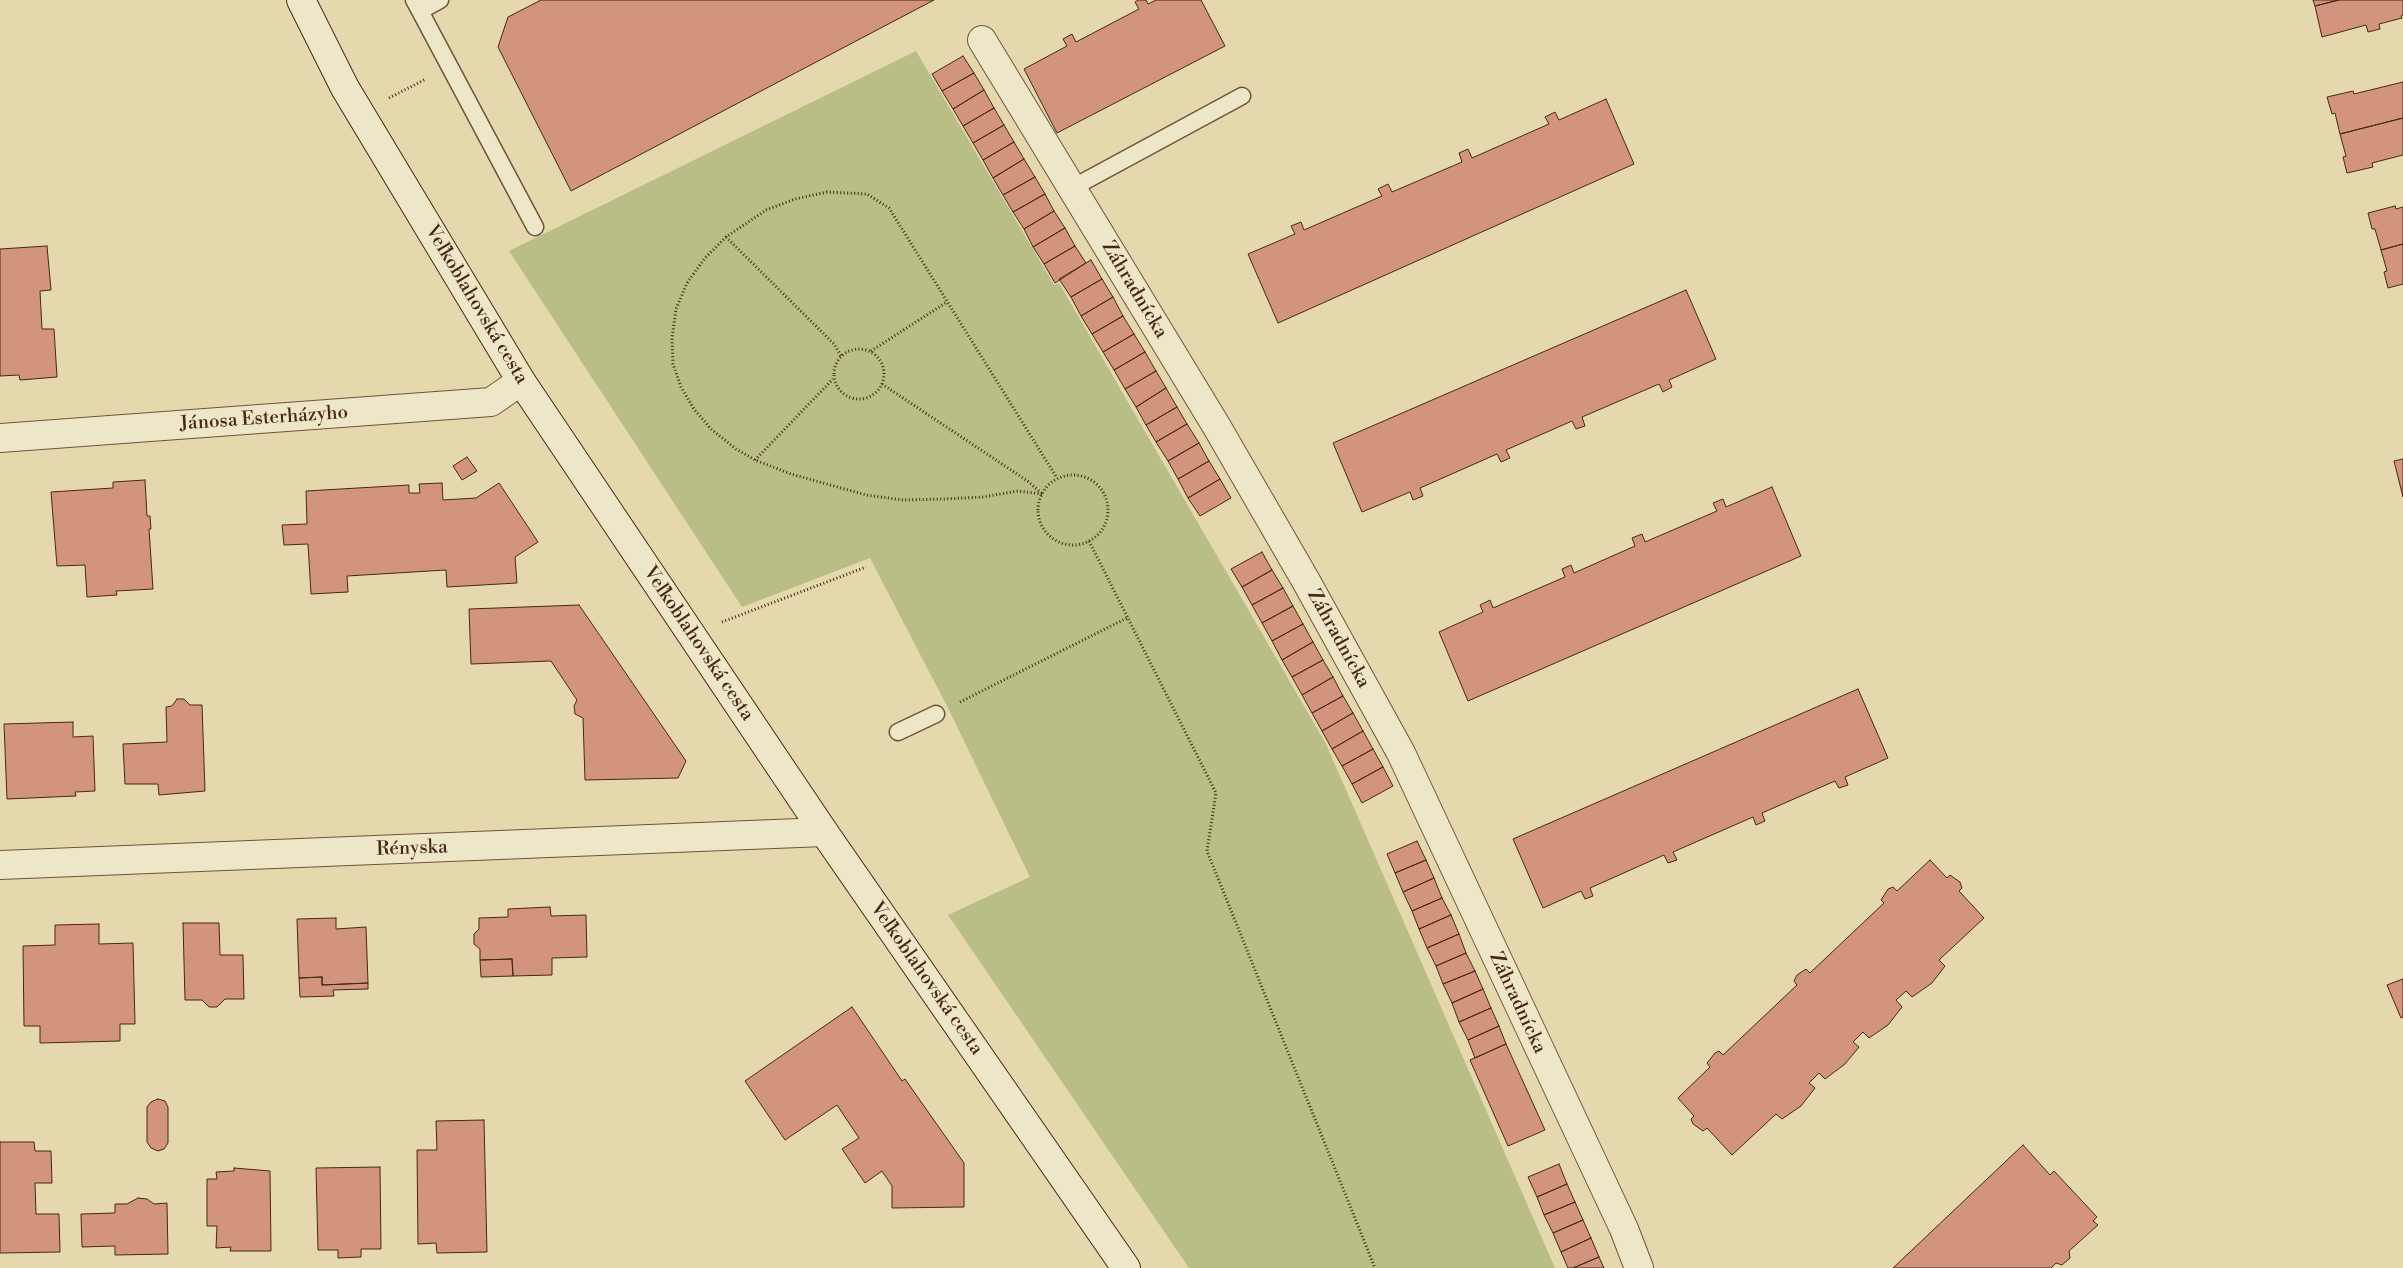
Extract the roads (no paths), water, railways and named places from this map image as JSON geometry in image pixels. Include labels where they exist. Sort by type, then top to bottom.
[{"type":"street","name":"Veľkoblahovská cesta","points":[[301,0],[345,88],[521,381],[824,832],[1126,1268]]},
{"type":"street","name":"Záhradnícka","points":[[982,40],[1217,427],[1306,581],[1401,753],[1624,1230],[1639,1268]]},
{"type":"street","name":"Jánosa Esterházyho","points":[[0,438],[491,402],[521,381]]},
{"type":"street","name":"Rényska","points":[[0,865],[824,832]]},
{"type":"lane","points":[[440,0],[417,6],[535,227]]},
{"type":"lane","points":[[1072,188],[1242,96]]},
{"type":"lane","points":[[898,732],[936,714]]}]
